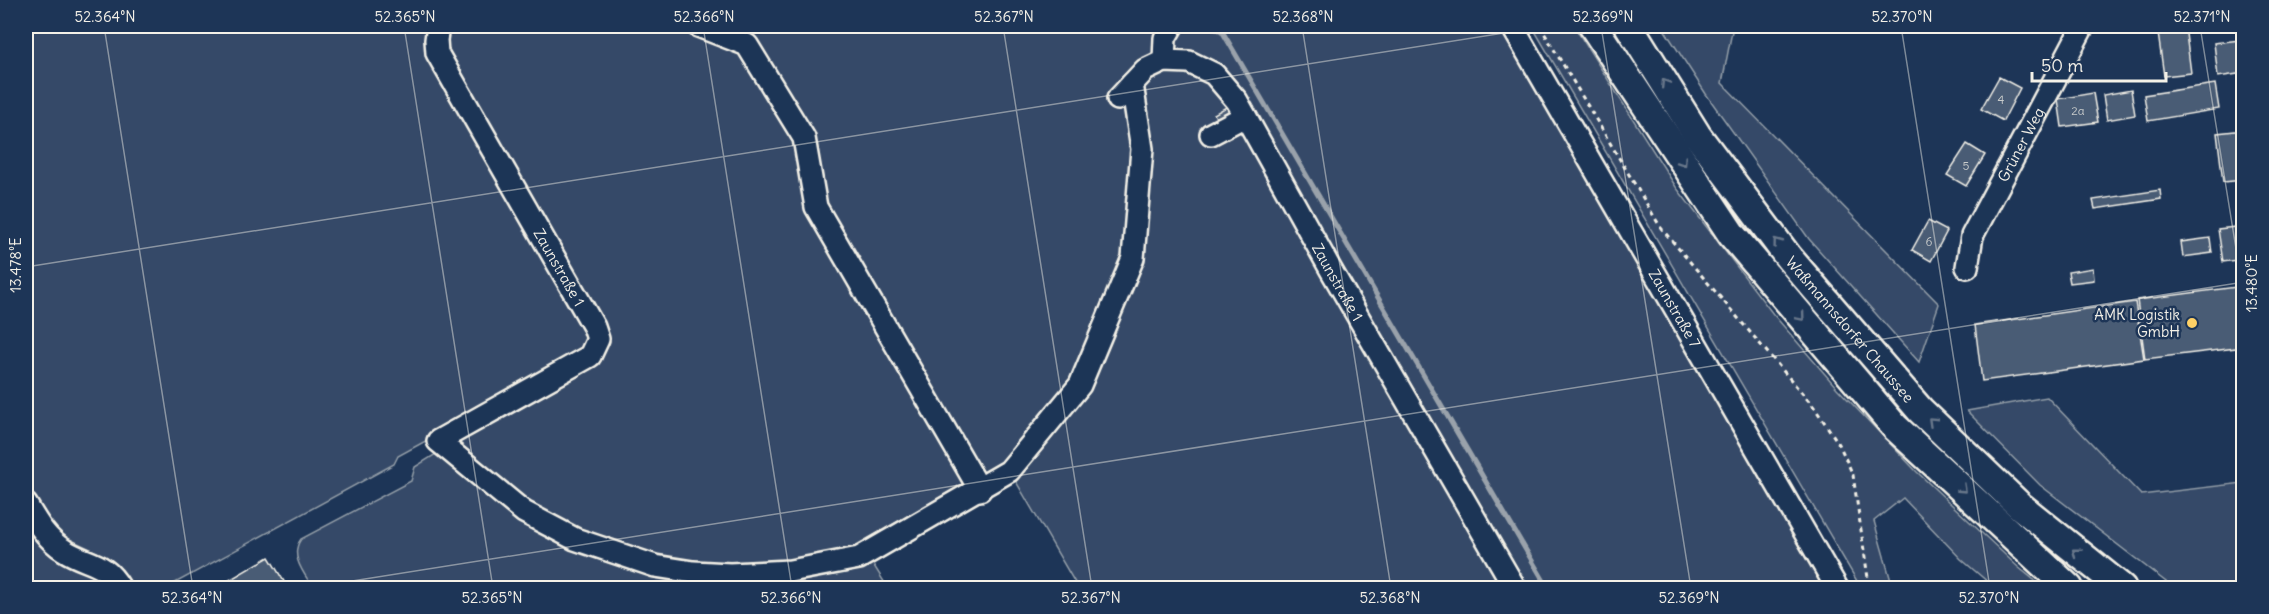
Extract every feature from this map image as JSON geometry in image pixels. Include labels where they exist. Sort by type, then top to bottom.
[{"type":"main road","name":"Waßmannsdorfer Chaussee","points":[[1593,26],[1732,235],[1895,426],[2070,588]]},
{"type":"main road","name":"Waßmannsdorfer Chaussee","points":[[1629,26],[1697,135],[1789,258],[1912,401],[2020,506],[2122,588]]},
{"type":"street","name":"Zaunstraße 1","points":[[438,26],[437,53],[441,61],[594,327],[598,339],[590,356],[438,441],[524,512],[575,539],[656,566],[693,572],[730,574],[790,571],[859,558],[980,490]]},
{"type":"street","points":[[698,26],[745,35],[804,138],[816,207],[980,490],[1009,471],[1080,385],[1132,258],[1142,149],[1125,91],[1145,70],[1164,61],[1165,38],[1172,26]]},
{"type":"street","name":"Zaunstraße 7","points":[[1512,26],[1837,588]]},
{"type":"street","name":"Grüner Weg","points":[[1967,267],[1972,236],[2083,26]]},
{"type":"street","name":"Zaunstraße 1","points":[[1164,61],[1189,62],[1214,74],[1237,101],[1330,270],[1515,588]]},
{"type":"street","points":[[1211,134],[1245,116]]},
{"type":"street","points":[[26,504],[36,522],[51,540],[66,551],[103,568],[120,588]]},
{"type":"path","points":[[1540,26],[1661,228],[1814,407],[1839,444],[1853,475],[1868,578],[1873,588]]},
{"type":"shaded area","points":[[26,26],[1502,26],[1829,588],[1078,588],[1004,461],[858,544],[860,550],[780,565],[688,565],[582,535],[525,505],[442,432],[398,456],[394,464],[166,588],[133,588],[118,565],[107,557],[59,534],[46,523],[26,488]]},
{"type":"shaded area","points":[[1532,26],[1574,26],[1676,187],[1773,314],[1837,388],[1917,472],[2018,567],[2044,588],[1995,588],[1961,559],[1903,498],[1874,521],[1893,588],[1861,588]]},
{"type":"shaded area","points":[[1662,26],[1733,26],[1722,83],[1939,304],[1919,362],[1809,239],[1706,94]]},
{"type":"shaded area","points":[[2047,397],[2141,495],[2243,483],[2243,588],[2174,588],[2040,485],[1967,411]]},
{"type":"shaded area","points":[[439,452],[656,575],[871,561],[888,588],[313,588],[297,558],[301,539],[411,481],[415,467]]},
{"type":"shaded area","points":[[26,520],[91,572],[109,588],[26,588]]},
{"type":"building","points":[[2157,26],[2185,26],[2191,73],[2164,76]]},
{"type":"building","points":[[2240,40],[2244,73],[2218,77],[2214,43]]},
{"type":"building","points":[[1999,77],[2020,88],[2003,121],[1981,109]]},
{"type":"building","points":[[2215,84],[2219,109],[2148,121],[2144,95]]},
{"type":"building","points":[[2131,90],[2135,115],[2107,120],[2103,95]]},
{"type":"building","points":[[2093,93],[2098,122],[2062,127],[2058,99]]},
{"type":"building","points":[[1228,106],[1233,115],[1219,123],[1214,114]]},
{"type":"building","points":[[2244,130],[2244,180],[2223,182],[2217,133]]},
{"type":"building","points":[[1967,144],[1985,155],[1966,186],[1947,175]]},
{"type":"building","points":[[2160,190],[2161,199],[2095,209],[2093,200]]},
{"type":"building","points":[[1928,221],[1947,231],[1931,261],[1912,250]]},
{"type":"building","points":[[2244,226],[2244,259],[2223,262],[2218,229]]},
{"type":"building","points":[[2210,238],[2212,253],[2183,257],[2181,242]]},
{"type":"building","points":[[2093,268],[2094,280],[2070,283],[2068,272]]},
{"type":"building","name":"AMK Logistik GmbH","points":[[2244,286],[2244,347],[2145,359],[2137,300]]},
{"type":"building","points":[[2135,302],[2144,359],[1982,381],[1975,325]]},
{"type":"building","points":[[269,557],[288,588],[230,588],[226,582]]},
{"type":"building","points":[[26,576],[33,588],[26,588]]},
{"type":"waterway","points":[[1208,26],[1222,31],[1548,588]]},
{"type":"place","name":"AMK Logistik GmbH","points":[[2192,323]]}]
